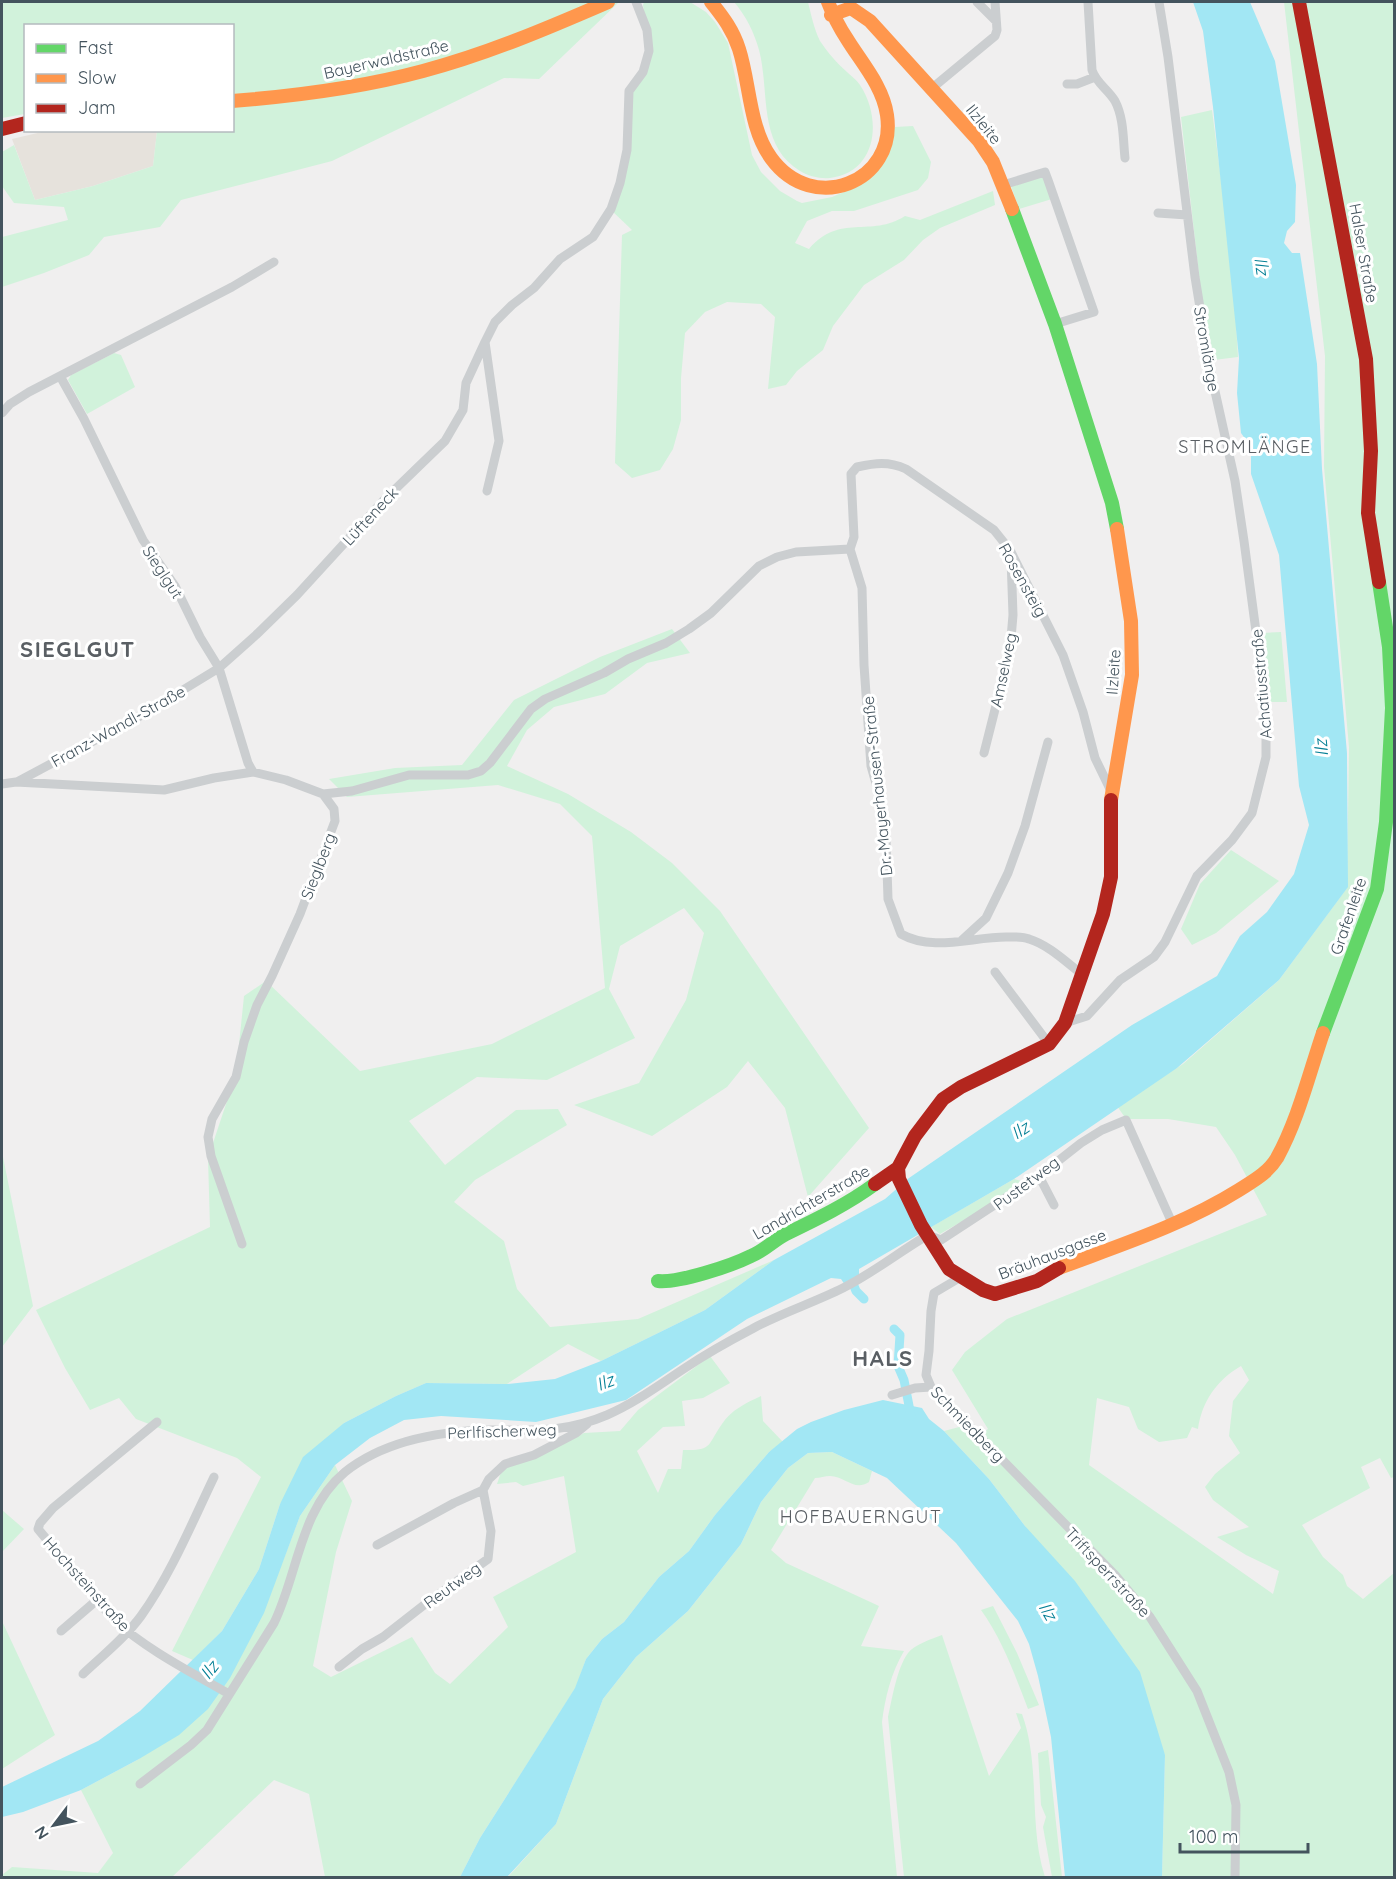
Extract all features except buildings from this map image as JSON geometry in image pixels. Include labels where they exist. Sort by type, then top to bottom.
[{"type":"street","name":"Bayerwaldstraße","points":[[234,101],[305,94],[423,71],[506,43],[608,2]]},
{"type":"street","name":"Lüfteneck","points":[[219,668],[297,595],[383,501],[445,441],[463,411],[466,383],[495,322],[512,304],[534,288],[560,260],[593,237],[611,210],[627,150],[629,91],[643,72],[650,51],[647,30],[636,2]]},
{"type":"street","points":[[711,2],[733,29],[746,72],[757,125],[772,162],[793,180],[804,185],[826,189],[847,185],[869,169],[886,143],[889,122],[885,102],[878,88],[830,8]]},
{"type":"street","points":[[977,2],[996,21]]},
{"type":"street","points":[[932,89],[990,42],[996,33],[995,2]]},
{"type":"street","points":[[1088,2],[1092,70],[1118,108],[1125,158]]},
{"type":"street","name":"Stromlänge","points":[[1159,2],[1210,369],[1235,481]]},
{"type":"street","name":"Halser Straße","points":[[1299,2],[1366,359],[1371,451],[1368,513]]},
{"type":"street","name":"Ilzleite","points":[[830,8],[851,5],[870,21],[979,141],[993,162],[1055,324],[1112,503],[1123,558],[1131,621],[1132,675],[1111,791],[1111,877],[1103,914],[1065,1023]]},
{"type":"street","points":[[1067,84],[1077,84],[1095,77]]},
{"type":"street","points":[[2,129],[24,124]]},
{"type":"street","points":[[1003,185],[1045,172],[1048,180],[1094,312],[1055,324]]},
{"type":"street","points":[[1158,213],[1187,215]]},
{"type":"street","points":[[2,412],[14,401],[232,287],[274,262]]},
{"type":"street","points":[[485,342],[499,441],[487,491]]},
{"type":"street","name":"Sieglgut","points":[[60,376],[84,419],[143,540],[175,586],[200,638],[219,668],[248,763],[254,772]]},
{"type":"street","name":"Rosensteig","points":[[850,549],[854,537],[851,474],[857,467],[880,462],[895,464],[906,469],[994,530],[1010,550],[1062,655],[1083,712],[1095,758],[1111,791]]},
{"type":"street","name":"Achatiusstraße","points":[[1065,1023],[1087,1016],[1120,980],[1154,957],[1165,942],[1197,876],[1232,840],[1252,813],[1266,757],[1266,707],[1235,481]]},
{"type":"street","name":"Grafenleite","points":[[1173,1226],[1210,1208],[1264,1174],[1276,1159],[1290,1129],[1329,1015],[1377,890],[1386,822],[1392,708],[1389,647],[1368,513]]},
{"type":"street","points":[[2,784],[16,782],[164,789],[254,772],[286,780],[323,794],[352,791],[409,775],[468,775],[481,771],[490,763],[522,719],[538,704],[628,659],[666,643],[689,629],[711,613],[759,566],[777,557],[796,552],[850,549]]},
{"type":"street","name":"Dr.-Mayerhausen-Straße","points":[[850,549],[862,588],[864,665],[871,766],[881,801],[886,837],[888,899],[901,934],[912,940],[934,944],[999,937],[1030,939],[1054,952],[1083,975]]},
{"type":"street","name":"Amselweg","points":[[984,753],[1010,650],[1012,615],[1010,550]]},
{"type":"street","name":"Franz-Wandl-Straße","points":[[16,782],[142,715],[219,668]]},
{"type":"street","points":[[962,940],[987,918],[1008,873],[1025,826],[1048,742]]},
{"type":"street","name":"Sieglberg","points":[[242,1244],[211,1156],[208,1137],[212,1119],[236,1077],[244,1042],[257,1005],[300,914],[334,821],[334,809],[323,794]]},
{"type":"street","points":[[996,972],[1049,1044]]},
{"type":"street","name":"Landrichterstraße","points":[[658,1281],[669,1282],[682,1279],[752,1256],[781,1237],[898,1174],[915,1136],[943,1100],[961,1087],[1049,1044],[1065,1023]]},
{"type":"street","name":"Pustetweg","points":[[928,1235],[941,1240],[1039,1176],[1081,1143],[1102,1130],[1126,1120],[1173,1226]]},
{"type":"street","name":"Bräuhausgasse","points":[[898,1174],[928,1235],[949,1269],[983,1290],[995,1294],[1037,1281],[1059,1268],[1173,1226]]},
{"type":"street","points":[[1039,1176],[1054,1205]]},
{"type":"street","name":"Perlfischerweg","points":[[140,1784],[207,1730],[226,1692],[268,1633],[281,1608],[306,1530],[318,1505],[345,1472],[361,1461],[387,1449],[426,1436],[490,1430],[545,1431],[594,1419],[643,1397],[686,1367],[751,1329],[861,1278],[928,1235]]},
{"type":"street","name":"Schmiedberg","points":[[961,1277],[934,1293],[926,1375],[931,1387],[1021,1479]]},
{"type":"street","points":[[897,1394],[915,1388],[931,1387]]},
{"type":"street","points":[[378,1545],[454,1503],[483,1490],[489,1479],[505,1464],[534,1455],[564,1440],[594,1419]]},
{"type":"street","name":"Hochsteinstraße","points":[[157,1422],[53,1508],[40,1523],[38,1529],[113,1619],[127,1632],[226,1692]]},
{"type":"street","points":[[82,1674],[127,1632],[154,1597],[214,1477]]},
{"type":"street","name":"Triftsperrstraße","points":[[1021,1479],[1115,1575],[1150,1617],[1197,1691],[1229,1772],[1236,1804],[1235,1878]]},
{"type":"street","name":"Reutweg","points":[[339,1667],[362,1649],[384,1637],[488,1559],[491,1531],[483,1490]]},
{"type":"street","points":[[61,1631],[97,1600]]},
{"type":"shaded area","points":[[42,132],[157,132],[153,166],[93,186],[35,200],[12,139]]},
{"type":"green space","points":[[2,2],[619,2],[539,79],[504,78],[332,161],[181,200],[160,227],[104,237],[89,255],[2,287],[2,237],[68,220],[64,207],[14,203],[2,186],[2,152],[14,145],[35,200],[93,186],[153,166],[157,132],[234,132],[234,24],[24,24],[24,114],[2,118]]},
{"type":"green space","points":[[644,2],[690,2],[706,12],[715,22],[728,43],[752,155],[761,172],[780,191],[797,201],[802,203],[832,197],[856,187],[895,127],[913,126],[931,162],[928,178],[918,190],[854,211],[832,211],[807,221],[795,243],[809,249],[820,238],[832,232],[880,225],[905,216],[920,220],[993,191],[995,205],[940,228],[923,240],[904,260],[864,285],[833,326],[823,350],[797,371],[786,385],[768,389],[775,317],[761,304],[727,302],[705,312],[685,333],[681,378],[681,420],[673,449],[660,470],[632,478],[615,463],[622,235],[632,230],[611,210],[620,183],[629,91],[643,72],[647,30]]},
{"type":"green space","points":[[734,2],[808,2],[820,41],[836,61],[859,83],[867,98],[873,127],[866,155],[858,166],[846,174],[822,178],[803,173],[786,160],[771,132],[757,43],[746,19]]},
{"type":"green space","points":[[1284,2],[1394,2],[1394,1477],[1391,1478],[1380,1458],[1361,1467],[1370,1488],[1302,1525],[1323,1557],[1343,1575],[1347,1586],[1363,1599],[1394,1573],[1394,1877],[1162,1877],[1165,1755],[1025,1526],[989,1479],[944,1431],[963,1426],[974,1439],[988,1429],[952,1370],[965,1352],[1007,1319],[1267,1215],[1235,1155],[1216,1127],[1168,1119],[1126,1119],[1117,1106],[1183,1064],[1279,980],[1347,888],[1349,747],[1324,467],[1325,356]],"holes":[[[1241,1366],[1249,1380],[1233,1401],[1229,1436],[1240,1453],[1215,1474],[1205,1487],[1213,1500],[1249,1527],[1217,1537],[1246,1555],[1279,1571],[1273,1594],[1089,1465],[1097,1398],[1129,1407],[1138,1429],[1159,1442],[1187,1438],[1192,1427],[1198,1429],[1207,1400],[1232,1372]]]},
{"type":"green space","points":[[1212,110],[1233,272],[1238,357],[1214,360],[1202,301],[1181,117]]},
{"type":"green space","points":[[1044,175],[1052,199],[1019,209],[1011,186]]},
{"type":"green space","points":[[114,353],[121,355],[135,387],[87,414],[68,380],[71,375]]},
{"type":"green space","points":[[672,629],[690,653],[647,663],[605,694],[554,707],[527,730],[507,766],[568,794],[631,832],[672,863],[720,911],[869,1128],[808,1197],[785,1108],[748,1061],[727,1087],[652,1136],[574,1105],[639,1083],[686,1000],[704,933],[684,908],[620,946],[609,989],[635,1038],[547,1080],[477,1077],[409,1121],[445,1165],[516,1110],[558,1109],[567,1125],[475,1180],[454,1202],[504,1241],[517,1289],[550,1327],[638,1319],[774,1260],[705,1310],[601,1361],[568,1344],[507,1384],[426,1383],[344,1423],[280,1504],[259,1569],[222,1631],[193,1660],[172,1651],[261,1477],[237,1458],[136,1419],[119,1398],[90,1410],[65,1368],[36,1310],[210,1227],[208,1158],[236,1074],[244,996],[266,981],[360,1071],[492,1044],[605,988],[592,836],[560,804],[498,785],[347,797],[329,779],[395,768],[462,765],[514,700],[600,657]]},
{"type":"green space","points":[[1281,632],[1287,702],[1270,702],[1262,633]]},
{"type":"green space","points":[[1231,850],[1279,881],[1216,933],[1192,945],[1181,929],[1200,884]]},
{"type":"green space","points":[[2,1152],[33,1306],[2,1347]]},
{"type":"green space","points":[[1014,1179],[1029,1183],[940,1234],[931,1227]]},
{"type":"green space","points":[[710,1356],[730,1383],[703,1398],[682,1401],[685,1426],[663,1427],[637,1451],[658,1493],[668,1469],[681,1469],[683,1450],[705,1448],[734,1411],[761,1396],[763,1421],[783,1442],[769,1452],[715,1515],[689,1551],[659,1577],[624,1622],[602,1639],[586,1659],[576,1687],[480,1838],[460,1877],[325,1877],[309,1794],[274,1780],[172,1877],[2,1878],[2,1875],[12,1867],[98,1873],[113,1853],[81,1790],[139,1759],[283,1561],[300,1516],[335,1465],[352,1501],[336,1552],[313,1666],[331,1677],[412,1637],[435,1673],[450,1684],[508,1627],[493,1597],[576,1552],[564,1476],[523,1486],[516,1482],[497,1484],[502,1469],[542,1455],[584,1433],[620,1431],[638,1410]]},
{"type":"green space","points":[[832,1452],[872,1471],[869,1482],[859,1485],[835,1477],[815,1478],[771,1550],[786,1563],[879,1606],[861,1646],[904,1651],[889,1686],[882,1722],[897,1877],[507,1878],[556,1824],[603,1699],[636,1657],[688,1611],[741,1544],[761,1502],[788,1468],[808,1453]]},
{"type":"green space","points":[[2,1510],[24,1529],[2,1552]]},
{"type":"green space","points":[[993,1606],[1017,1653],[1039,1705],[1028,1709],[1002,1645],[981,1610]]},
{"type":"green space","points":[[2,1621],[55,1735],[2,1769]]},
{"type":"green space","points":[[942,1635],[989,1776],[1021,1728],[1016,1713],[1022,1714],[1031,1754],[1037,1837],[1045,1877],[904,1877],[888,1717],[904,1659],[919,1644]]},
{"type":"green space","points":[[1048,1750],[1062,1877],[1052,1877],[1043,1827],[1046,1817],[1041,1805],[1038,1753]]},
{"type":"water","name":"Ilz","points":[[1193,2],[1250,2],[1275,61],[1296,185],[1295,222],[1287,231],[1284,243],[1292,253],[1300,253],[1317,364],[1322,469],[1347,753],[1348,887],[1279,980],[1177,1068],[1014,1179],[859,1269],[859,1277],[845,1285],[841,1279],[831,1278],[747,1319],[626,1400],[536,1422],[441,1416],[404,1420],[370,1438],[335,1465],[300,1516],[264,1613],[230,1678],[208,1709],[179,1735],[81,1790],[23,1812],[2,1817],[2,1787],[98,1741],[140,1711],[222,1631],[259,1569],[280,1504],[303,1457],[344,1423],[426,1383],[507,1384],[555,1379],[601,1361],[705,1310],[774,1260],[885,1199],[909,1178],[1132,1025],[1217,976],[1240,936],[1267,912],[1294,874],[1309,825],[1299,786],[1279,555],[1251,474],[1251,447],[1241,433],[1237,393],[1239,358],[1213,107],[1203,31]]},
{"type":"water","name":"Ilz","points":[[883,1400],[922,1408],[929,1419],[944,1431],[989,1479],[1025,1526],[1075,1581],[1140,1672],[1165,1755],[1162,1877],[1065,1877],[1051,1737],[1029,1644],[1018,1621],[956,1543],[887,1478],[832,1452],[808,1453],[788,1468],[761,1502],[741,1544],[688,1611],[636,1657],[603,1699],[556,1824],[507,1877],[460,1877],[480,1838],[575,1688],[586,1659],[602,1639],[624,1622],[659,1577],[689,1551],[715,1515],[769,1452],[797,1429],[811,1422],[844,1410]]},
{"type":"waterway","points":[[850,1276],[856,1291],[864,1299]]},
{"type":"waterway","points":[[894,1329],[900,1335],[898,1366],[904,1380],[911,1416]]},
{"type":"traffic: fast","points":[[1012,209],[1055,324],[1112,503],[1117,529]]},
{"type":"traffic: fast","points":[[1323,1033],[1377,889],[1386,822],[1392,708],[1389,647],[1379,582]]},
{"type":"traffic: fast","points":[[658,1281],[691,1277],[742,1260],[843,1205],[875,1184]]},
{"type":"traffic: slow","points":[[234,101],[328,90],[423,71],[494,49],[608,2]]},
{"type":"traffic: slow","points":[[711,2],[737,42],[758,133],[771,158],[788,176],[808,185],[829,188],[848,183],[866,173],[879,158],[887,138],[887,115],[876,84],[841,30],[828,2]]},
{"type":"traffic: slow","points":[[831,15],[851,8],[870,21],[979,141],[993,162],[1012,209]]},
{"type":"traffic: slow","points":[[1111,800],[1132,675],[1131,621],[1117,529]]},
{"type":"traffic: slow","points":[[1059,1268],[1151,1234],[1196,1214],[1239,1190],[1265,1172],[1277,1158],[1291,1128],[1323,1033]]},
{"type":"traffic: jam","points":[[1299,2],[1366,359],[1371,451],[1368,513],[1379,582]]},
{"type":"traffic: jam","points":[[2,129],[24,124]]},
{"type":"traffic: jam","points":[[875,1184],[898,1168],[915,1136],[943,1099],[961,1087],[1049,1044],[1065,1023],[1103,914],[1111,877],[1111,800]]},
{"type":"traffic: jam","points":[[898,1168],[899,1179],[921,1225],[949,1269],[983,1290],[995,1294],[1037,1281],[1059,1268]]},
{"type":"district","name":"STROMLÄNGE","points":[[1245,446]]},
{"type":"district","name":"SIEGLGUT","points":[[78,649]]},
{"type":"district","name":"HALS","points":[[883,1358]]},
{"type":"district","name":"HOFBAUERNGUT","points":[[861,1516]]}]
